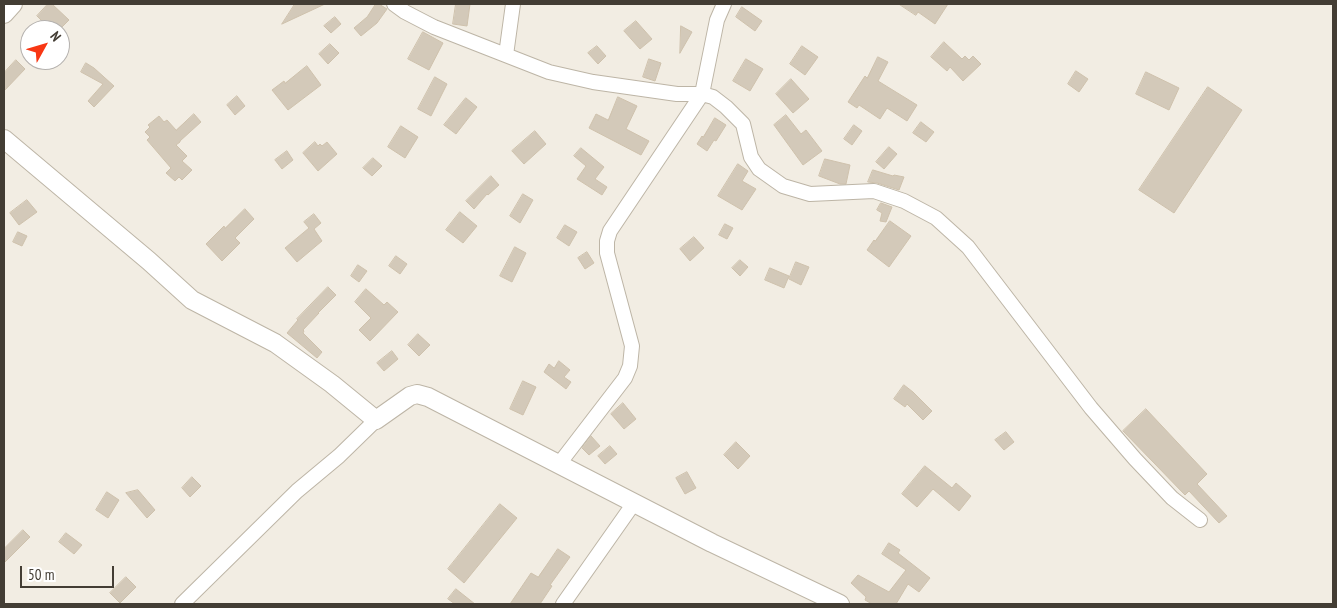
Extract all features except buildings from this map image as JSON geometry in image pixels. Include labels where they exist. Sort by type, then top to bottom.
[{"type":"street","points":[[4,14],[13,4]]},
{"type":"street","points":[[394,4],[434,27],[550,72],[593,82],[677,94],[702,94],[713,98],[726,106],[743,124],[751,157],[759,169],[783,186],[810,194],[874,191],[904,201],[936,218],[968,248],[1092,408],[1135,459],[1172,498],[1200,520]]},
{"type":"street","points":[[506,55],[513,4]]},
{"type":"street","points":[[559,464],[625,378],[630,366],[632,346],[607,253],[607,241],[610,231],[702,94],[718,20],[724,4]]},
{"type":"street","points":[[4,139],[149,261],[192,300],[275,343],[332,384],[376,420]]},
{"type":"street","points":[[182,604],[297,491],[339,456],[376,420],[410,396],[417,394],[428,397],[712,543],[840,604]]},
{"type":"street","points":[[563,604],[634,503]]}]
